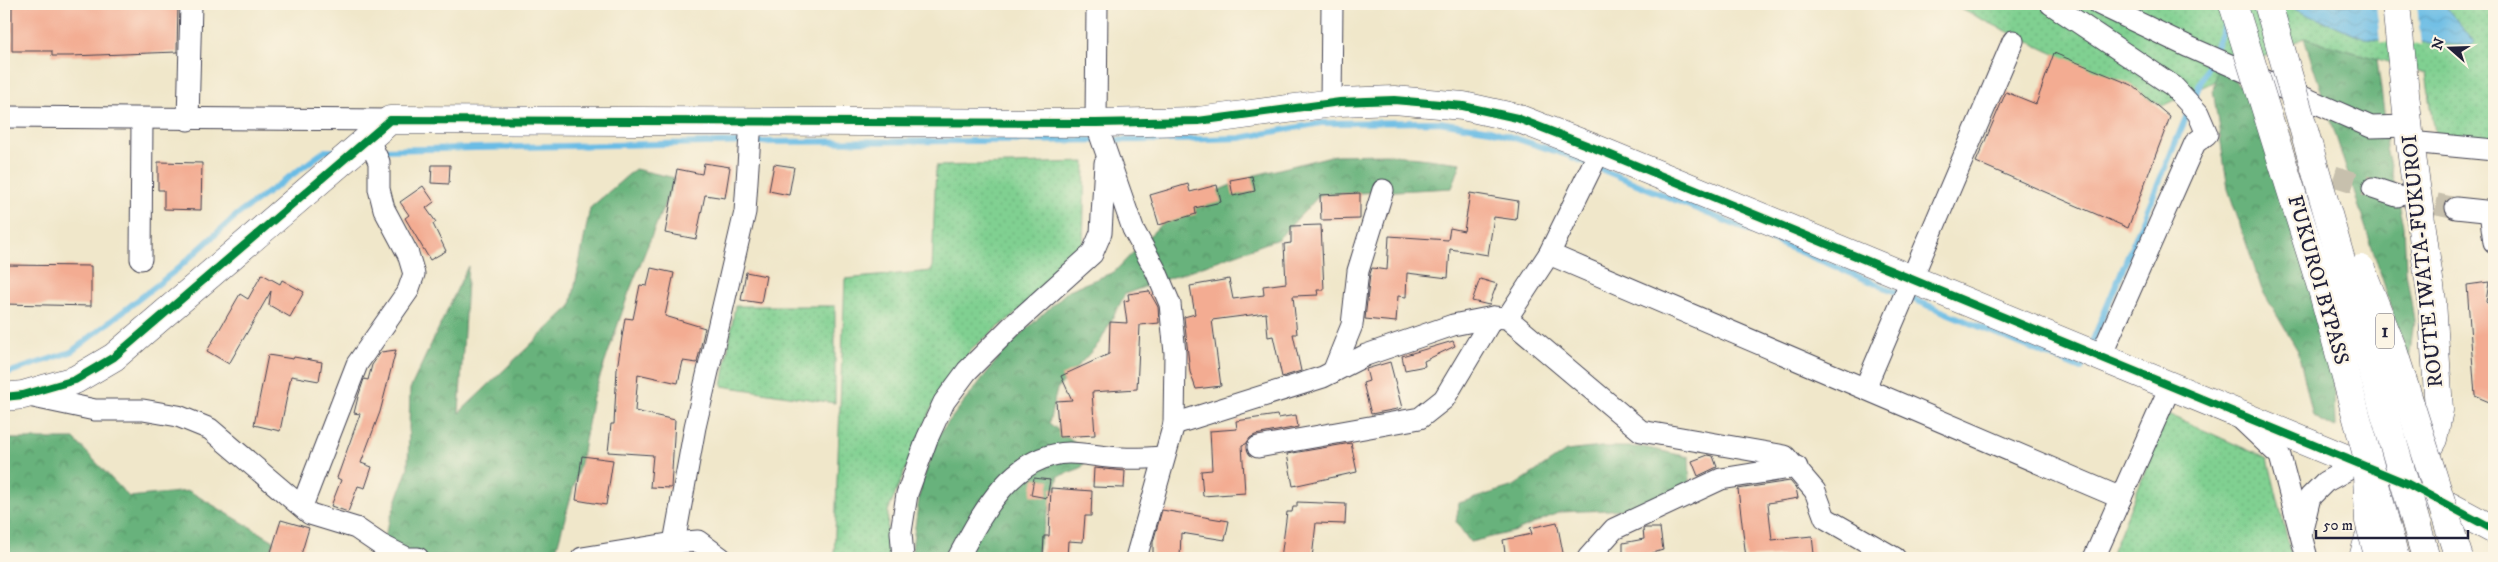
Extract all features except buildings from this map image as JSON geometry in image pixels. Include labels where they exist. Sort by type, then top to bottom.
[{"type":"main road","name":"FUKUROI BYPASS","points":[[2233,4],[2324,293],[2362,460],[2395,558]]},
{"type":"main road","name":"FUKUROI BYPASS","points":[[2268,4],[2426,558]]},
{"type":"main road","name":"ROUTE IWATA-FUKUROI","points":[[2363,558],[2370,534],[2398,494],[2408,484],[2432,439],[2440,410],[2432,301],[2408,126],[2396,4]]},
{"type":"main road","points":[[14,396],[75,380],[114,357],[390,120],[751,120],[1096,123],[1198,121],[1331,103],[1394,100],[1463,106],[1517,118],[2238,416],[2362,460],[2494,530]]},
{"type":"main road","name":"1","points":[[2298,109],[2392,350],[2459,558]]},
{"type":"main road","points":[[2362,460],[2369,521],[2380,558]]},
{"type":"street","points":[[188,120],[191,4]]},
{"type":"street","points":[[1097,4],[1096,123],[1133,229],[1156,271],[1170,304],[1175,353],[1174,424],[1136,558]]},
{"type":"street","points":[[1331,103],[1332,4]]},
{"type":"street","points":[[2051,4],[2173,86],[2198,113],[2207,134],[2195,143],[2100,358]]},
{"type":"street","points":[[2099,4],[2189,47],[2371,126],[2408,126],[2494,150]]},
{"type":"street","points":[[1865,388],[2013,41]]},
{"type":"street","points":[[4,117],[188,120],[390,120]]},
{"type":"street","points":[[141,259],[142,119]]},
{"type":"street","points":[[674,543],[696,427],[745,212],[751,120]]},
{"type":"street","points":[[302,506],[357,364],[408,291],[414,274],[408,254],[384,209],[379,189],[379,162],[368,138]]},
{"type":"street","points":[[903,558],[901,532],[907,494],[927,439],[944,402],[973,364],[1092,254],[1101,233],[1106,150]]},
{"type":"street","points":[[1258,447],[1420,418],[1444,399],[1500,317],[1549,254],[1599,152]]},
{"type":"street","points":[[2373,188],[2397,196]]},
{"type":"street","points":[[1333,372],[1352,325],[1358,271],[1383,190]]},
{"type":"street","points":[[2456,208],[2492,212],[2494,242]]},
{"type":"street","points":[[1549,254],[2121,498]]},
{"type":"street","points":[[1174,424],[1323,377],[1366,355],[1453,326],[1500,317],[1641,431],[1785,456],[1797,467],[1815,491],[1825,518],[1895,558]]},
{"type":"street","points":[[2094,558],[2170,387]]},
{"type":"street","points":[[14,396],[95,410],[143,410],[169,415],[210,429],[310,514],[356,528],[380,545],[407,558],[418,558]]},
{"type":"street","points":[[2238,416],[2280,456],[2307,558]]},
{"type":"street","points":[[958,558],[991,503],[1014,474],[1042,459],[1067,453],[1122,458],[1164,457]]},
{"type":"street","points":[[2301,532],[2310,498],[2325,482],[2362,460]]},
{"type":"street","points":[[1588,558],[1614,529],[1720,479],[1797,467]]},
{"type":"street","points":[[582,558],[674,543],[698,541],[721,558]]},
{"type":"green space","points":[[1950,4],[2494,4],[2494,144],[2435,133],[2426,73],[2304,38],[2163,106]]},
{"type":"green space","points":[[2304,38],[2377,59],[2384,112],[2386,148],[2404,225],[2406,271],[2414,320],[2409,361]]},
{"type":"green space","points":[[2218,60],[2244,91],[2273,157],[2333,351],[2335,428],[2313,416],[2298,351],[2262,290],[2228,189],[2213,90]]},
{"type":"green space","points":[[1386,154],[1461,163],[1452,188],[1320,195],[1278,239],[1125,294],[1100,342],[1057,389],[1049,423],[1090,455],[1081,468],[1059,476],[1035,558],[913,558],[912,548],[921,485],[939,434],[1007,347],[1069,290],[1114,272],[1177,208],[1252,176],[1335,155]]},
{"type":"green space","points":[[1085,162],[1083,251],[1050,287],[972,348],[932,407],[888,511],[887,537],[890,558],[834,558],[845,279],[932,271],[936,166]]},
{"type":"green space","points":[[635,169],[675,178],[629,292],[593,397],[582,456],[554,558],[373,558],[381,545],[408,468],[410,389],[468,266],[459,413],[571,306],[590,208]]},
{"type":"green space","points":[[735,306],[835,306],[835,403],[722,386]]},
{"type":"green space","points":[[2168,414],[2268,459],[2292,558],[2110,558]]},
{"type":"green space","points":[[4,439],[74,439],[129,497],[189,491],[274,541],[269,558],[4,558]]},
{"type":"green space","points":[[1601,447],[1643,447],[1689,457],[1690,483],[1658,508],[1560,512],[1517,531],[1470,542],[1456,522],[1459,503],[1514,486],[1566,451]]},
{"type":"water","points":[[2281,4],[2443,4],[2475,42],[2471,46],[2365,38]]},
{"type":"pier","points":[[2376,4],[2417,4],[2421,45],[2380,42]]},
{"type":"waterway","points":[[2090,347],[2228,17]]},
{"type":"waterway","points":[[379,150],[755,142],[1177,140],[1240,138],[1321,123],[1439,122],[1490,130],[1567,155],[2081,369],[2086,359]]},
{"type":"waterway","points":[[4,374],[71,352],[175,271],[237,215],[325,151],[341,151]]},
{"type":"tunnel","points":[[2273,157],[2373,188]]},
{"type":"tunnel","points":[[2405,197],[2456,208]]},
{"type":"cycle path","points":[[4,397],[23,395],[75,380],[114,357],[390,120],[1096,123],[1198,121],[1340,102],[1394,100],[1463,106],[1517,118],[1594,148],[2408,484],[2494,530]]}]
